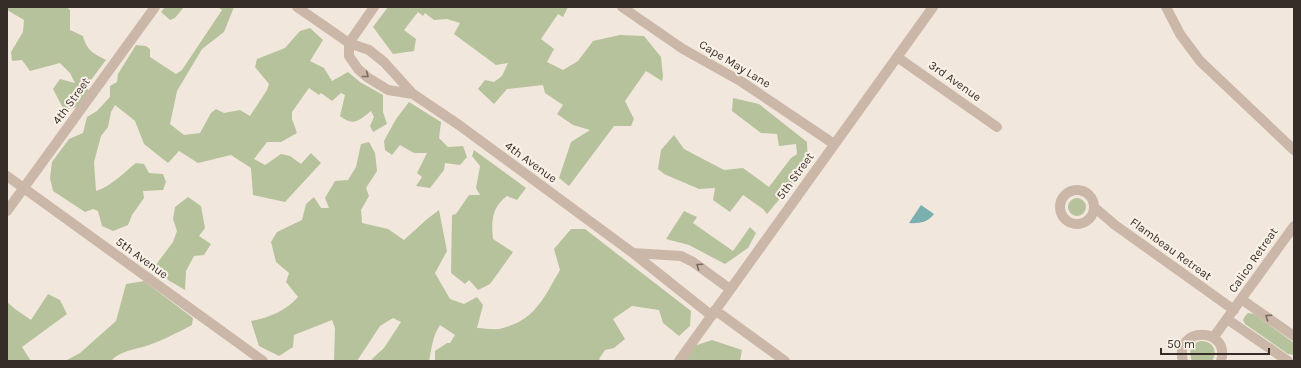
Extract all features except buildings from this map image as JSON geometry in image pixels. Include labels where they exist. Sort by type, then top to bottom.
[{"type":"street","name":"4th Street","points":[[7,211],[155,7]]},
{"type":"street","name":"4th Avenue","points":[[297,7],[349,43],[369,50],[384,62],[413,94],[459,125],[713,313],[786,361]]},
{"type":"street","points":[[349,43],[374,7]]},
{"type":"street","name":"Cape May Lane","points":[[622,7],[681,47],[742,82],[834,144]]},
{"type":"street","name":"5th Street","points":[[679,361],[933,7]]},
{"type":"street","points":[[1166,7],[1180,34],[1200,61],[1294,150]]},
{"type":"street","name":"4th Avenue","points":[[349,43],[349,56],[358,69],[388,90],[413,94]]},
{"type":"street","name":"3rd Avenue","points":[[897,57],[997,127]]},
{"type":"street","name":"5th Avenue","points":[[7,176],[263,361]]},
{"type":"street","name":"Flambeau Retreat","points":[[1094,207],[1115,225],[1234,310]]},
{"type":"street","name":"Calico Retreat","points":[[1214,338],[1294,226]]},
{"type":"street","points":[[633,253],[681,256],[693,262],[730,289]]},
{"type":"street","points":[[1241,299],[1294,336]]},
{"type":"street","points":[[1227,319],[1288,361]]},
{"type":"street","points":[[1183,361],[1181,353],[1183,346],[1186,341],[1198,334],[1205,334],[1214,338],[1220,346],[1222,352],[1221,361]]},
{"type":"green space","points":[[7,7],[67,7],[70,10],[70,30],[83,36],[86,45],[91,51],[106,60],[88,84],[88,92],[77,107],[64,110],[53,89],[60,79],[75,83],[70,73],[60,63],[30,71],[22,60],[12,61],[11,52],[23,32],[24,20],[7,10]]},
{"type":"green space","points":[[165,7],[184,7],[175,18],[170,20],[161,12]]},
{"type":"green space","points":[[218,7],[234,7],[224,32],[202,49],[177,91],[170,124],[184,135],[200,133],[211,113],[216,109],[224,113],[240,110],[250,116],[267,90],[269,84],[255,67],[257,59],[285,48],[300,31],[310,28],[323,40],[310,61],[324,68],[332,81],[348,72],[360,82],[383,95],[383,112],[387,124],[373,132],[370,126],[374,117],[371,111],[356,121],[349,121],[340,116],[345,95],[341,93],[332,101],[321,93],[319,95],[309,88],[292,112],[292,119],[297,133],[281,142],[267,142],[254,159],[265,165],[281,154],[290,156],[301,164],[311,153],[321,163],[285,202],[253,195],[251,168],[231,155],[198,163],[179,151],[168,163],[144,144],[135,121],[115,105],[111,112],[108,127],[101,136],[94,162],[96,191],[112,183],[136,163],[144,164],[149,173],[163,174],[166,182],[163,190],[143,191],[144,198],[132,215],[128,225],[113,231],[102,226],[98,211],[93,209],[85,212],[53,191],[50,178],[52,162],[69,139],[83,133],[87,117],[97,111],[110,97],[110,86],[117,82],[118,74],[136,45],[146,46],[150,49],[150,57],[176,74],[182,70],[222,10]]},
{"type":"green space","points":[[388,7],[568,7],[563,17],[558,14],[541,39],[554,49],[547,62],[563,70],[578,61],[593,41],[620,35],[644,36],[661,57],[662,81],[646,71],[625,101],[634,119],[631,126],[614,126],[569,186],[559,178],[571,142],[590,130],[573,125],[557,114],[563,105],[545,93],[543,85],[507,89],[494,104],[478,89],[485,80],[494,82],[502,76],[508,63],[496,65],[454,34],[460,23],[447,19],[434,20],[425,13],[423,16],[418,12],[404,30],[416,39],[414,51],[393,54],[373,27]]},
{"type":"green space","points":[[733,98],[759,104],[807,142],[808,165],[767,214],[763,209],[743,195],[730,212],[713,200],[715,188],[699,189],[664,174],[658,169],[661,150],[674,135],[684,149],[724,170],[743,168],[769,187],[791,158],[797,154],[796,144],[779,146],[777,134],[761,133],[732,111]]},
{"type":"green space","points":[[409,102],[441,122],[439,138],[448,147],[463,146],[467,157],[460,165],[445,163],[444,170],[430,188],[416,186],[422,177],[417,173],[427,153],[414,153],[400,145],[392,155],[385,150],[384,141],[396,119]]},
{"type":"green space","points":[[369,142],[375,153],[377,171],[366,188],[369,196],[361,210],[362,223],[388,229],[404,240],[439,210],[447,251],[435,273],[450,299],[464,304],[477,297],[483,305],[477,328],[499,329],[511,325],[530,314],[537,307],[560,270],[554,249],[571,229],[585,229],[691,311],[690,326],[679,336],[663,323],[659,310],[632,306],[613,319],[625,339],[614,348],[605,350],[599,359],[602,361],[435,361],[435,351],[447,343],[450,343],[455,335],[440,325],[434,338],[429,361],[371,361],[384,348],[401,322],[393,318],[380,326],[357,361],[334,361],[335,328],[332,320],[294,335],[293,347],[279,356],[259,346],[251,321],[264,318],[282,310],[298,297],[286,282],[289,273],[276,262],[271,242],[277,232],[302,220],[306,204],[314,197],[321,208],[329,208],[325,198],[335,181],[348,180],[356,167],[361,144]]},
{"type":"green space","points":[[474,150],[526,188],[517,200],[507,196],[495,210],[492,226],[493,239],[513,252],[490,284],[478,290],[469,280],[465,284],[451,273],[452,215],[456,214],[469,195],[480,195],[476,188],[480,166],[472,156]]},
{"type":"green space","points":[[188,197],[201,206],[205,228],[199,236],[211,244],[204,255],[194,256],[186,271],[185,290],[168,280],[155,266],[173,242],[177,231],[173,219],[175,207]]},
{"type":"green space","points":[[1077,198],[1083,201],[1086,207],[1083,213],[1077,216],[1071,213],[1068,207],[1071,201]]},
{"type":"green space","points":[[684,211],[697,217],[693,223],[733,251],[750,227],[756,233],[748,248],[725,264],[689,245],[666,239]]},
{"type":"green space","points":[[144,281],[193,318],[192,325],[155,343],[124,352],[111,361],[65,361],[80,353],[116,321],[126,284]]},
{"type":"green space","points":[[48,294],[60,300],[67,314],[22,347],[31,361],[7,361],[7,302],[31,320]]},
{"type":"green space","points":[[1248,313],[1254,314],[1294,343],[1294,355],[1288,354],[1245,324],[1243,320]]},
{"type":"green space","points":[[712,340],[742,350],[740,361],[684,361],[694,346]]},
{"type":"green space","points":[[1200,341],[1208,342],[1213,347],[1215,354],[1212,361],[1192,361],[1190,352],[1192,346]]},
{"type":"water","points":[[921,205],[934,214],[923,222],[909,223]]}]
